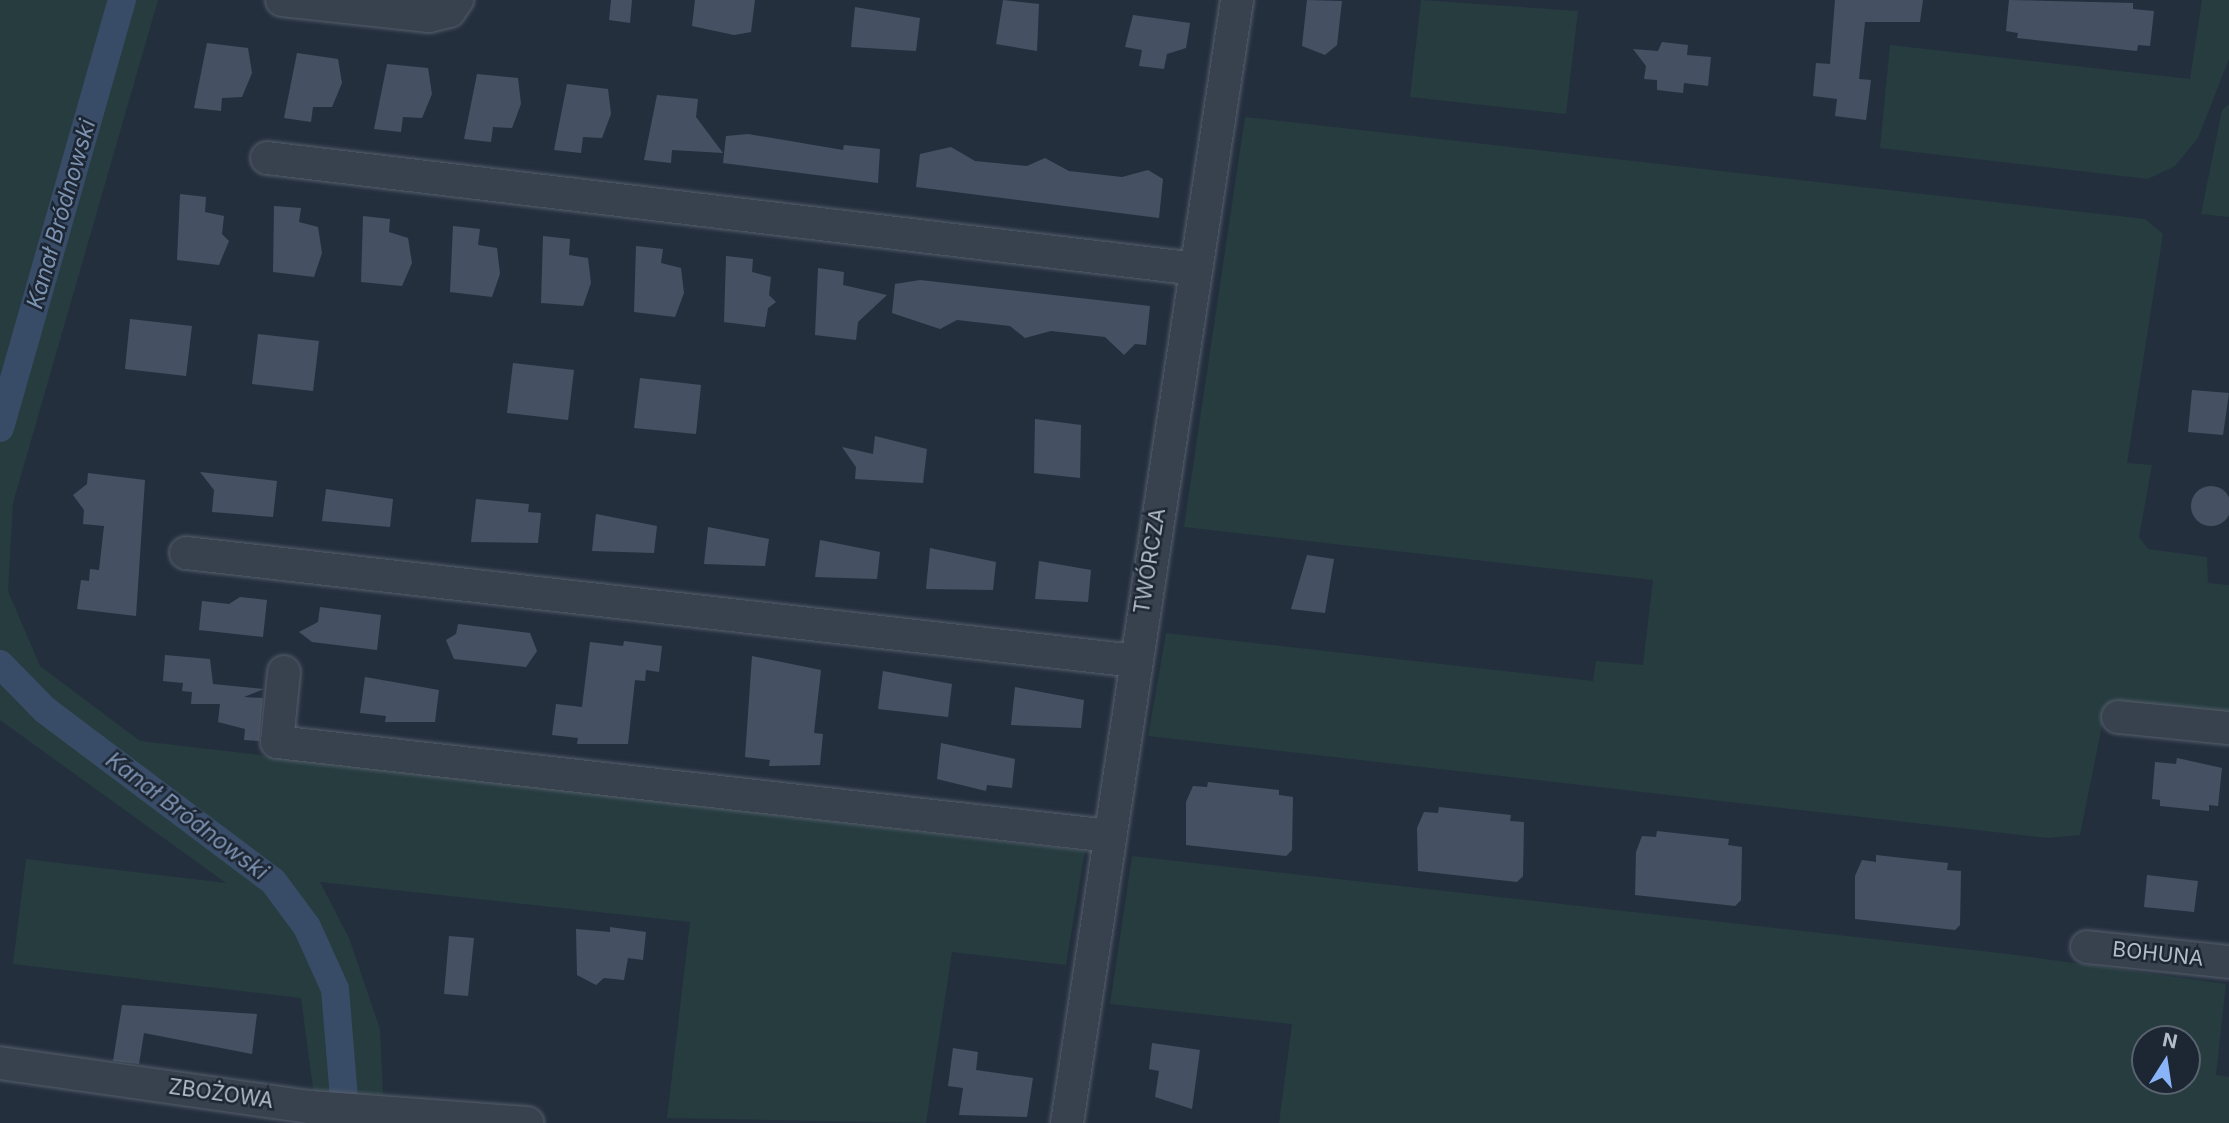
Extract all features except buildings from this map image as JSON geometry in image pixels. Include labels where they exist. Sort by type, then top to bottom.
[{"type":"street","points":[[282,0],[429,16],[449,11],[457,0]]},
{"type":"street","name":"TWÓRCZA","points":[[1067,1123],[1237,0]]},
{"type":"street","points":[[267,158],[1196,269]]},
{"type":"street","points":[[186,553],[1135,661]]},
{"type":"street","points":[[284,673],[277,742],[1110,836]]},
{"type":"street","points":[[2118,717],[2229,728]]},
{"type":"street","name":"BOHUNA","points":[[2087,947],[2229,962]]},
{"type":"street","name":"ZBOŻOWA","points":[[0,1063],[310,1107],[379,1109],[527,1123]]},
{"type":"green space","points":[[0,0],[158,0],[13,503],[8,591],[40,666],[140,741],[1085,851],[1066,965],[952,952],[926,1123],[667,1118],[690,922],[320,882],[349,938],[380,1029],[383,1094],[314,1096],[301,998],[13,964],[26,859],[226,883],[0,720]]},
{"type":"green space","points":[[1421,0],[1578,11],[1566,114],[1410,97]]},
{"type":"green space","points":[[2202,0],[2229,0],[2229,59],[2198,138],[2175,166],[2148,179],[1880,148],[1890,45],[2190,79]]},
{"type":"green space","points":[[2229,104],[2229,217],[2201,214],[2222,110]]},
{"type":"green space","points":[[1245,117],[2145,219],[2163,234],[2127,463],[2152,465],[2139,537],[2148,549],[2207,557],[2208,583],[2229,585],[2229,718],[2106,706],[2080,835],[2048,838],[1148,736],[1166,633],[1593,681],[1596,661],[1643,665],[1653,580],[1184,527]]},
{"type":"green space","points":[[1132,856],[2009,954],[2226,984],[2216,1075],[2229,1077],[2229,1123],[1279,1123],[1292,1024],[1110,1004]]},
{"type":"waterway","name":"Kanał Bródnowski","points":[[0,428],[122,0]]},
{"type":"waterway","name":"Kanał Bródnowski","points":[[0,664],[45,710],[273,881],[307,927],[335,989],[346,1123]]}]
